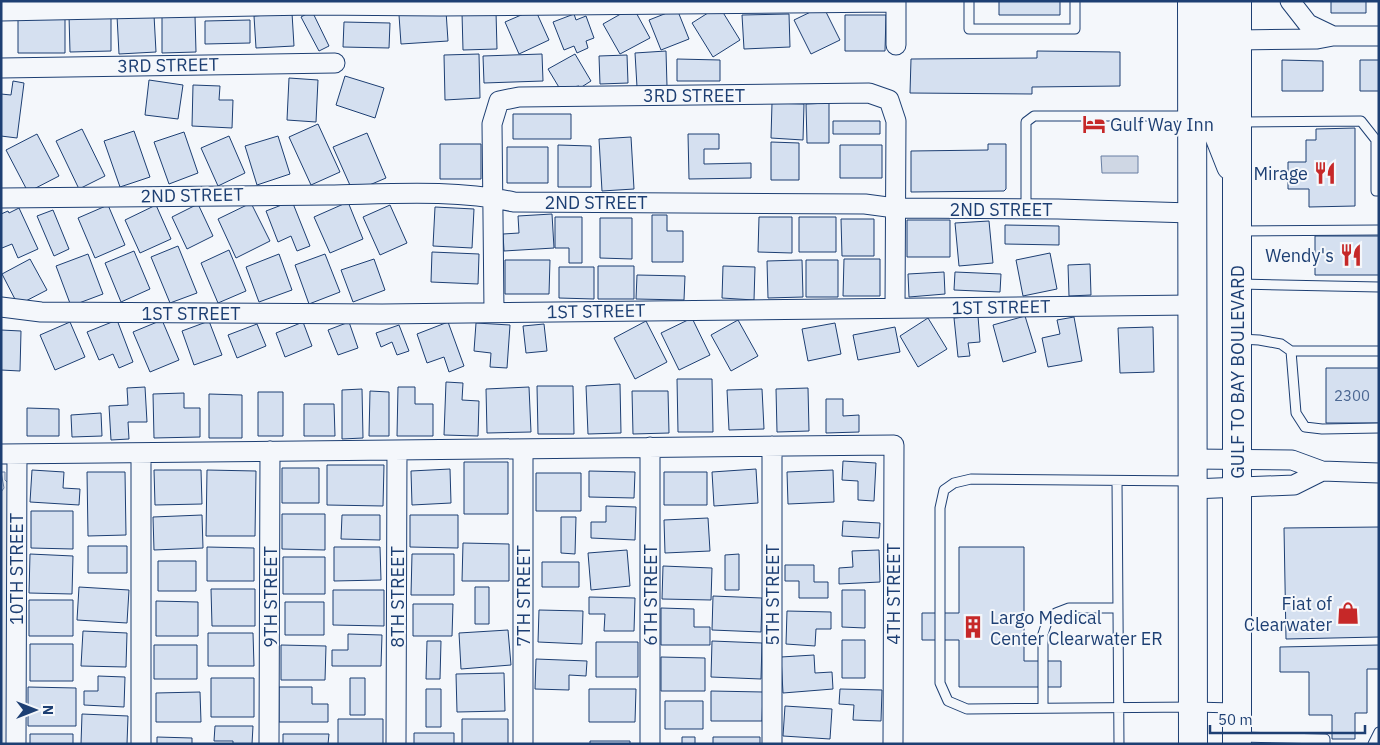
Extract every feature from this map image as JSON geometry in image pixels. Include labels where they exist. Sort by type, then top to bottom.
[{"type":"main road","points":[[1192,1],[1193,744]]},
{"type":"main road","points":[[1216,1],[1216,128],[1237,184]]},
{"type":"main road","name":"GULF TO BAY BOULEVARD","points":[[1237,1],[1237,741]]},
{"type":"street","points":[[1290,1],[1308,24],[1332,36]]},
{"type":"street","points":[[1,11],[312,3],[896,2],[896,45]]},
{"type":"street","points":[[1236,40],[1379,36]]},
{"type":"street","name":"3RD STREET","points":[[1,68],[335,63]]},
{"type":"street","name":"3RD STREET","points":[[494,198],[492,124],[499,101],[519,96],[869,94],[889,100],[896,121],[895,208]]},
{"type":"street","name":"2ND STREET","points":[[1,198],[414,194],[494,198],[514,202],[864,204],[895,208],[1191,213]]},
{"type":"street","points":[[494,198],[494,312]]},
{"type":"street","points":[[895,208],[895,308]]},
{"type":"street","name":"1ST STREET","points":[[1,307],[51,312],[382,314],[1191,305]]},
{"type":"street","name":"4TH STREET","points":[[772,446],[894,445],[893,744]]},
{"type":"street","name":"6TH STREET","points":[[650,446],[650,744]]},
{"type":"street","points":[[9,454],[772,446]]},
{"type":"street","name":"5TH STREET","points":[[772,446],[772,744]]},
{"type":"street","name":"7TH STREET","points":[[522,449],[523,744]]},
{"type":"street","name":"9TH STREET","points":[[269,744],[270,450]]},
{"type":"street","name":"8TH STREET","points":[[396,744],[397,450]]},
{"type":"street","points":[[141,453],[141,744]]},
{"type":"street","name":"10TH STREET","points":[[9,454],[16,744]]},
{"type":"street","points":[[1192,476],[1237,459],[1292,460],[1322,471],[1379,473]]},
{"type":"street","points":[[1192,476],[1237,487],[1294,485],[1322,471]]},
{"type":"lane","points":[[969,1],[969,29],[1075,29],[1075,1]]},
{"type":"lane","points":[[1026,209],[1026,122],[1034,116],[1191,116]]},
{"type":"lane","points":[[1236,122],[1361,121],[1378,140],[1376,191],[1379,191]]},
{"type":"lane","points":[[1237,231],[1379,230]]},
{"type":"lane","points":[[1237,284],[1379,287]]},
{"type":"lane","points":[[1237,339],[1281,344],[1291,351],[1379,351]]},
{"type":"lane","points":[[1291,351],[1296,413],[1305,427],[1379,428]]},
{"type":"lane","points":[[1192,476],[1117,481],[971,479],[954,482],[944,490],[940,508],[940,682],[948,701],[967,709],[1237,708]]},
{"type":"lane","points":[[1117,481],[1119,744]]},
{"type":"lane","points":[[1043,708],[1043,634],[1046,622],[1056,613],[1069,608],[1117,608]]},
{"type":"lane","points":[[1373,744],[1379,732]]},
{"type":"lane","points":[[1237,741],[1325,739],[1325,744]]},
{"type":"shaded area","points":[[1101,156],[1138,156],[1138,173],[1102,173]]},
{"type":"shaded area","points":[[1,472],[5,472],[5,480],[10,485],[9,744],[1,744],[1,492],[4,488]]},
{"type":"building","points":[[999,1],[1060,1],[1060,15],[999,15]]},
{"type":"building","points":[[1331,1],[1366,1],[1366,13],[1331,13]]},
{"type":"building","points":[[719,6],[740,40],[713,57],[692,23]]},
{"type":"building","points":[[823,6],[840,40],[811,54],[794,20]]},
{"type":"building","points":[[633,7],[650,38],[620,54],[603,24]]},
{"type":"building","points":[[535,9],[549,40],[519,54],[505,22]]},
{"type":"building","points":[[677,9],[689,39],[661,50],[649,20]]},
{"type":"building","points":[[312,11],[329,46],[319,51],[301,17]]},
{"type":"building","points":[[446,11],[448,41],[401,44],[399,15]]},
{"type":"building","points":[[496,12],[497,49],[463,50],[462,13]]},
{"type":"building","points":[[292,13],[294,46],[256,48],[254,16]]},
{"type":"building","points":[[574,14],[576,20],[586,16],[594,38],[586,41],[588,48],[577,53],[574,46],[564,50],[553,22]]},
{"type":"building","points":[[789,14],[790,47],[744,49],[742,15]]},
{"type":"building","points":[[154,15],[156,52],[119,54],[117,16]]},
{"type":"building","points":[[845,15],[886,15],[885,51],[845,51]]},
{"type":"building","points":[[69,16],[111,16],[111,51],[70,52]]},
{"type":"building","points":[[162,16],[195,16],[196,52],[162,53]]},
{"type":"building","points":[[18,19],[65,19],[65,53],[18,53]]},
{"type":"building","points":[[250,20],[250,43],[205,44],[205,21]]},
{"type":"building","points":[[344,22],[390,23],[389,48],[343,47]]},
{"type":"building","points":[[666,51],[667,86],[637,87],[635,53]]},
{"type":"building","points":[[1037,51],[1120,52],[1120,86],[1032,87],[1032,94],[910,93],[911,59],[1037,58]]},
{"type":"building","points":[[479,54],[480,98],[445,100],[444,55]]},
{"type":"building","points":[[542,54],[543,81],[484,83],[483,56]]},
{"type":"building","points":[[575,54],[591,81],[580,88],[579,86],[560,89],[548,69]]},
{"type":"building","points":[[627,55],[628,83],[600,84],[599,56]]},
{"type":"building","points":[[677,59],[720,60],[720,81],[677,81]]},
{"type":"building","points":[[1282,60],[1323,61],[1323,91],[1282,91]]},
{"type":"building","points":[[1360,60],[1379,60],[1379,91],[1360,91]]},
{"type":"building","points":[[345,76],[384,88],[375,118],[336,105]]},
{"type":"building","points":[[289,78],[318,80],[316,122],[287,120]]},
{"type":"building","points":[[149,80],[183,85],[178,119],[145,115]]},
{"type":"building","points":[[13,81],[24,83],[17,138],[1,136],[1,94],[11,95]]},
{"type":"building","points":[[193,85],[220,86],[219,100],[233,100],[232,128],[192,126]]},
{"type":"building","points":[[772,103],[804,104],[803,140],[771,138]]},
{"type":"building","points":[[829,103],[829,143],[807,143],[806,104]]},
{"type":"building","points":[[513,114],[571,114],[571,139],[513,139]]},
{"type":"building","points":[[833,121],[880,121],[880,134],[833,134]]},
{"type":"building","points":[[318,124],[340,172],[311,185],[289,137]]},
{"type":"building","points":[[1355,128],[1355,206],[1309,207],[1309,189],[1288,189],[1288,162],[1306,162],[1306,140],[1316,140],[1316,129]]},
{"type":"building","points":[[82,129],[105,176],[79,189],[56,141]]},
{"type":"building","points":[[134,131],[150,177],[120,187],[104,141]]},
{"type":"building","points":[[184,132],[198,173],[169,184],[154,142]]},
{"type":"building","points":[[367,133],[386,178],[353,192],[333,147]]},
{"type":"building","points":[[37,134],[59,176],[28,192],[6,150]]},
{"type":"building","points":[[688,134],[719,134],[719,149],[704,149],[704,164],[751,163],[751,178],[689,179]]},
{"type":"building","points":[[229,136],[245,173],[218,186],[201,148]]},
{"type":"building","points":[[278,136],[290,174],[257,185],[245,146]]},
{"type":"building","points":[[631,137],[634,189],[602,191],[599,139]]},
{"type":"building","points":[[771,142],[799,143],[799,180],[771,180]]},
{"type":"building","points":[[440,144],[481,144],[481,179],[440,179]]},
{"type":"building","points":[[988,144],[1006,144],[1006,189],[1004,191],[911,192],[911,151],[988,150]]},
{"type":"building","points":[[558,145],[591,146],[591,187],[558,187]]},
{"type":"building","points":[[840,145],[882,145],[882,178],[840,178]]},
{"type":"building","points":[[507,147],[548,147],[548,183],[507,183]]},
{"type":"building","points":[[292,201],[310,246],[297,251],[291,236],[278,242],[266,211]]},
{"type":"building","points":[[348,202],[363,239],[330,253],[314,217]]},
{"type":"building","points":[[251,203],[270,241],[236,258],[218,219]]},
{"type":"building","points":[[198,204],[213,236],[187,249],[172,217]]},
{"type":"building","points":[[108,205],[125,245],[95,258],[78,218]]},
{"type":"building","points":[[156,205],[171,239],[140,253],[125,220]]},
{"type":"building","points":[[390,205],[407,243],[380,255],[363,217]]},
{"type":"building","points":[[435,207],[474,209],[472,248],[433,246]]},
{"type":"building","points":[[19,208],[38,249],[18,258],[12,244],[1,247],[1,214],[8,211],[9,213]]},
{"type":"building","points":[[53,210],[69,249],[54,256],[37,216]]},
{"type":"building","points":[[552,214],[554,248],[504,251],[503,234],[519,233],[518,216]]},
{"type":"building","points":[[652,215],[667,215],[667,231],[683,231],[683,262],[652,262]]},
{"type":"building","points":[[555,217],[582,217],[582,263],[569,263],[569,248],[555,248]]},
{"type":"building","points":[[759,217],[792,217],[792,253],[758,252]]},
{"type":"building","points":[[799,217],[836,217],[836,252],[799,252]]},
{"type":"building","points":[[600,218],[632,218],[632,259],[600,258]]},
{"type":"building","points":[[841,219],[874,219],[874,256],[842,256]]},
{"type":"building","points":[[907,220],[950,220],[950,257],[907,257]]},
{"type":"building","points":[[989,221],[993,263],[959,266],[955,223]]},
{"type":"building","points":[[1005,225],[1059,226],[1059,245],[1005,244]]},
{"type":"building","points":[[1315,236],[1379,236],[1379,275],[1315,275]]},
{"type":"building","points":[[178,246],[197,293],[170,303],[151,257]]},
{"type":"building","points":[[229,250],[246,291],[218,303],[201,263]]},
{"type":"building","points":[[134,251],[150,289],[121,302],[105,263]]},
{"type":"building","points":[[432,252],[479,254],[478,284],[431,282]]},
{"type":"building","points":[[1050,253],[1057,289],[1023,296],[1016,260]]},
{"type":"building","points":[[88,254],[103,294],[71,306],[56,266]]},
{"type":"building","points":[[279,254],[292,290],[259,302],[246,267]]},
{"type":"building","points":[[325,254],[340,292],[309,304],[295,265]]},
{"type":"building","points":[[30,259],[47,290],[18,305],[2,274]]},
{"type":"building","points":[[374,259],[385,290],[353,302],[341,270]]},
{"type":"building","points":[[844,259],[880,259],[880,296],[843,296]]},
{"type":"building","points":[[505,260],[550,260],[549,294],[505,294]]},
{"type":"building","points":[[802,260],[803,297],[768,298],[767,261]]},
{"type":"building","points":[[806,260],[838,260],[838,297],[806,297]]},
{"type":"building","points":[[1090,264],[1091,295],[1069,296],[1068,265]]},
{"type":"building","points":[[598,266],[634,266],[634,299],[598,299]]},
{"type":"building","points":[[723,266],[755,267],[754,300],[722,298]]},
{"type":"building","points":[[559,267],[594,267],[594,299],[559,298]]},
{"type":"building","points":[[944,272],[945,294],[909,297],[908,274]]},
{"type":"building","points":[[955,272],[1001,274],[1000,292],[954,290]]},
{"type":"building","points":[[637,275],[685,276],[684,300],[636,299]]},
{"type":"building","points":[[978,316],[980,342],[968,343],[970,356],[958,357],[954,318]]},
{"type":"building","points":[[1025,316],[1036,352],[1003,362],[993,325]]},
{"type":"building","points":[[1074,317],[1082,361],[1048,367],[1042,338],[1060,334],[1057,320]]},
{"type":"building","points":[[692,318],[710,355],[679,370],[661,333]]},
{"type":"building","points":[[928,318],[947,349],[918,367],[900,336]]},
{"type":"building","points":[[117,320],[133,362],[119,368],[113,354],[99,360],[87,332]]},
{"type":"building","points":[[162,320],[179,360],[150,372],[133,332]]},
{"type":"building","points":[[738,320],[758,356],[731,371],[711,335]]},
{"type":"building","points":[[209,321],[222,355],[194,365],[182,331]]},
{"type":"building","points":[[646,321],[667,362],[635,379],[614,338]]},
{"type":"building","points":[[70,322],[85,357],[55,370],[40,335]]},
{"type":"building","points":[[303,322],[312,346],[285,357],[276,333]]},
{"type":"building","points":[[349,322],[358,348],[338,355],[328,330]]},
{"type":"building","points":[[448,322],[464,366],[449,372],[444,357],[427,363],[417,334]]},
{"type":"building","points":[[476,323],[510,325],[507,368],[490,367],[491,353],[474,351]]},
{"type":"building","points":[[835,323],[841,354],[808,361],[802,329]]},
{"type":"building","points":[[257,324],[266,346],[237,358],[228,335]]},
{"type":"building","points":[[544,324],[547,351],[526,353],[523,326]]},
{"type":"building","points":[[399,325],[409,351],[397,355],[392,342],[381,347],[376,333]]},
{"type":"building","points":[[895,327],[900,352],[858,360],[853,335]]},
{"type":"building","points":[[1153,327],[1154,372],[1120,373],[1118,328]]},
{"type":"building","points":[[1,330],[21,331],[20,371],[1,370]]},
{"type":"building","points":[[1326,368],[1379,368],[1379,423],[1326,423]]},
{"type":"building","points":[[677,379],[712,379],[713,432],[678,432]]},
{"type":"building","points":[[446,382],[463,383],[462,400],[479,401],[478,436],[444,435]]},
{"type":"building","points":[[620,384],[621,433],[588,434],[586,386]]},
{"type":"building","points":[[537,386],[573,386],[574,434],[538,434]]},
{"type":"building","points":[[145,387],[147,422],[128,422],[129,439],[111,440],[109,406],[128,405],[127,388]]},
{"type":"building","points":[[398,387],[415,387],[415,404],[433,404],[433,436],[397,436]]},
{"type":"building","points":[[529,387],[531,432],[487,433],[486,389]]},
{"type":"building","points":[[808,388],[809,431],[777,432],[776,389]]},
{"type":"building","points":[[362,389],[363,438],[342,439],[342,390]]},
{"type":"building","points":[[762,389],[764,429],[729,430],[727,390]]},
{"type":"building","points":[[370,391],[389,392],[389,436],[369,436]]},
{"type":"building","points":[[632,391],[668,391],[669,433],[633,434]]},
{"type":"building","points":[[258,392],[283,392],[283,436],[258,436]]},
{"type":"building","points":[[184,393],[184,408],[200,408],[200,437],[154,438],[153,394]]},
{"type":"building","points":[[209,394],[242,395],[242,438],[209,438]]},
{"type":"building","points":[[826,399],[843,399],[843,416],[859,415],[859,432],[826,433]]},
{"type":"building","points":[[304,404],[334,404],[335,436],[304,436]]},
{"type":"building","points":[[27,408],[59,409],[59,436],[27,436]]},
{"type":"building","points":[[101,413],[102,436],[72,437],[71,415]]},
{"type":"building","points":[[843,461],[876,463],[874,501],[858,500],[858,481],[842,480]]},
{"type":"building","points":[[464,462],[508,462],[508,514],[464,514]]},
{"type":"building","points":[[327,465],[384,465],[383,506],[327,505]]},
{"type":"building","points":[[282,468],[319,468],[319,503],[282,503]]},
{"type":"building","points":[[450,469],[451,503],[412,505],[411,471]]},
{"type":"building","points":[[756,469],[758,503],[714,506],[712,472]]},
{"type":"building","points":[[32,470],[64,472],[63,488],[80,489],[79,505],[30,502]]},
{"type":"building","points":[[154,470],[201,470],[202,504],[155,505]]},
{"type":"building","points":[[207,470],[256,471],[255,536],[206,536]]},
{"type":"building","points":[[833,470],[834,502],[788,504],[787,472]]},
{"type":"building","points":[[589,471],[635,472],[634,498],[589,497]]},
{"type":"building","points":[[87,472],[125,472],[126,535],[88,536]]},
{"type":"building","points":[[664,472],[707,472],[707,505],[664,505]]},
{"type":"building","points":[[536,473],[581,473],[581,511],[536,511]]},
{"type":"building","points":[[606,506],[636,507],[635,540],[591,538],[591,522],[606,522]]},
{"type":"building","points":[[31,511],[73,511],[73,549],[31,548]]},
{"type":"building","points":[[282,514],[325,514],[325,550],[282,549]]},
{"type":"building","points":[[202,515],[203,548],[154,550],[153,517]]},
{"type":"building","points":[[342,515],[380,515],[380,540],[341,539]]},
{"type":"building","points":[[410,515],[458,515],[458,548],[410,547]]},
{"type":"building","points":[[561,517],[576,517],[575,554],[561,553]]},
{"type":"building","points":[[708,518],[710,551],[665,553],[664,520]]},
{"type":"building","points":[[843,521],[880,523],[879,538],[842,536]]},
{"type":"building","points":[[1379,527],[1379,637],[1286,639],[1284,528]]},
{"type":"building","points":[[463,543],[509,544],[509,581],[462,581]]},
{"type":"building","points":[[88,546],[127,546],[127,573],[88,573]]},
{"type":"building","points":[[207,547],[254,548],[254,581],[207,581]]},
{"type":"building","points":[[334,547],[380,547],[381,580],[334,581]]},
{"type":"building","name":"Largo Medical Center Clearwater ER","points":[[959,547],[1024,547],[1024,661],[1061,661],[1061,687],[959,687],[959,640],[922,640],[922,613],[959,613]]},
{"type":"building","points":[[627,550],[630,586],[591,590],[588,553]]},
{"type":"building","points":[[879,550],[880,582],[839,584],[839,568],[853,567],[852,551]]},
{"type":"building","points":[[30,554],[73,556],[72,594],[29,593]]},
{"type":"building","points":[[412,554],[454,554],[454,595],[411,595]]},
{"type":"building","points":[[739,554],[739,590],[725,590],[725,555]]},
{"type":"building","points":[[283,557],[325,557],[325,594],[283,594]]},
{"type":"building","points":[[158,561],[196,561],[196,591],[158,591]]},
{"type":"building","points":[[542,562],[579,562],[579,587],[542,587]]},
{"type":"building","points":[[785,565],[814,565],[814,582],[828,582],[828,598],[799,598],[799,581],[785,581]]},
{"type":"building","points":[[663,566],[712,568],[711,600],[662,599]]},
{"type":"building","points":[[79,587],[129,590],[127,623],[77,620]]},
{"type":"building","points":[[475,587],[489,587],[489,624],[475,624]]},
{"type":"building","points":[[211,589],[255,589],[255,626],[212,626]]},
{"type":"building","points":[[333,590],[384,590],[384,626],[333,625]]},
{"type":"building","points":[[842,590],[865,590],[865,628],[842,627]]},
{"type":"building","points":[[713,596],[762,598],[761,632],[712,630]]},
{"type":"building","points":[[589,597],[635,598],[634,631],[604,631],[605,614],[589,614]]},
{"type":"building","points":[[29,600],[73,600],[73,636],[29,636]]},
{"type":"building","points":[[156,601],[198,602],[198,636],[156,636]]},
{"type":"building","points":[[285,602],[324,602],[324,635],[285,635]]},
{"type":"building","points":[[413,604],[453,604],[452,636],[413,636]]},
{"type":"building","points":[[661,608],[694,609],[694,627],[710,627],[710,645],[661,645]]},
{"type":"building","points":[[539,610],[583,611],[582,644],[538,642]]},
{"type":"building","points":[[787,611],[831,612],[831,629],[816,629],[815,646],[786,644]]},
{"type":"building","points":[[508,630],[511,665],[461,669],[459,633]]},
{"type":"building","points":[[83,631],[127,633],[126,667],[81,666]]},
{"type":"building","points":[[208,633],[253,633],[254,666],[208,666]]},
{"type":"building","points":[[348,634],[382,635],[381,666],[332,666],[332,650],[348,650]]},
{"type":"building","points":[[842,640],[865,640],[865,678],[842,678]]},
{"type":"building","points":[[427,641],[441,641],[440,679],[426,679]]},
{"type":"building","points":[[712,641],[762,643],[761,679],[711,677]]},
{"type":"building","points":[[596,642],[638,642],[638,677],[596,677]]},
{"type":"building","points":[[30,644],[73,644],[73,681],[30,681]]},
{"type":"building","points":[[154,645],[197,645],[197,679],[154,679]]},
{"type":"building","points":[[281,645],[326,646],[325,680],[281,680]]},
{"type":"building","points":[[1379,645],[1379,669],[1367,669],[1367,713],[1355,713],[1355,739],[1332,739],[1332,715],[1309,715],[1309,672],[1280,672],[1280,647]]},
{"type":"building","points":[[814,655],[815,673],[832,672],[833,689],[783,693],[781,657]]},
{"type":"building","points":[[661,657],[705,658],[705,691],[661,691]]},
{"type":"building","points":[[536,659],[587,661],[586,676],[569,675],[569,690],[535,689]]},
{"type":"building","points":[[504,673],[505,711],[457,712],[456,674]]},
{"type":"building","points":[[98,676],[125,677],[124,707],[84,705],[84,691],[98,691]]},
{"type":"building","points":[[211,678],[254,678],[254,717],[211,717]]},
{"type":"building","points":[[350,678],[365,678],[365,715],[350,715]]},
{"type":"building","points":[[28,687],[76,688],[76,726],[28,726]]},
{"type":"building","points":[[279,687],[312,687],[312,704],[328,704],[328,722],[279,722]]},
{"type":"building","points":[[426,689],[441,689],[441,727],[426,727]]},
{"type":"building","points":[[589,689],[636,689],[635,722],[589,722]]},
{"type":"building","points":[[840,689],[882,690],[881,721],[853,720],[854,705],[839,704]]},
{"type":"building","points":[[711,691],[763,692],[762,721],[711,721]]},
{"type":"building","points":[[200,692],[201,722],[156,722],[156,693]]},
{"type":"building","points":[[665,701],[703,701],[703,729],[665,729]]},
{"type":"building","points":[[785,706],[832,709],[830,739],[783,736]]},
{"type":"building","points":[[82,714],[128,716],[127,744],[81,744]]},
{"type":"building","points":[[338,719],[383,719],[383,744],[338,744]]},
{"type":"building","points":[[462,719],[508,719],[508,744],[462,744]]},
{"type":"building","points":[[215,726],[253,726],[252,744],[214,741]]},
{"type":"building","points":[[414,733],[454,733],[454,744],[414,744]]},
{"type":"building","points":[[30,734],[73,734],[73,744],[30,744]]},
{"type":"building","points":[[283,734],[329,734],[328,744],[283,744]]},
{"type":"building","points":[[157,737],[192,738],[192,744],[157,744]]},
{"type":"building","points":[[682,737],[695,737],[695,744],[682,744]]},
{"type":"building","points":[[713,737],[760,737],[760,744],[713,744]]},
{"type":"building","points":[[590,741],[630,741],[630,744],[590,744]]},
{"type":"place","name":"Gulf Way Inn","points":[[1094,124]]},
{"type":"place","name":"Mirage","points":[[1325,173]]},
{"type":"place","name":"Wendy's","points":[[1351,255]]},
{"type":"place","name":"Fiat of Clearwater","points":[[1348,613]]},
{"type":"place","name":"Largo Medical Center Clearwater ER","points":[[973,627]]}]
